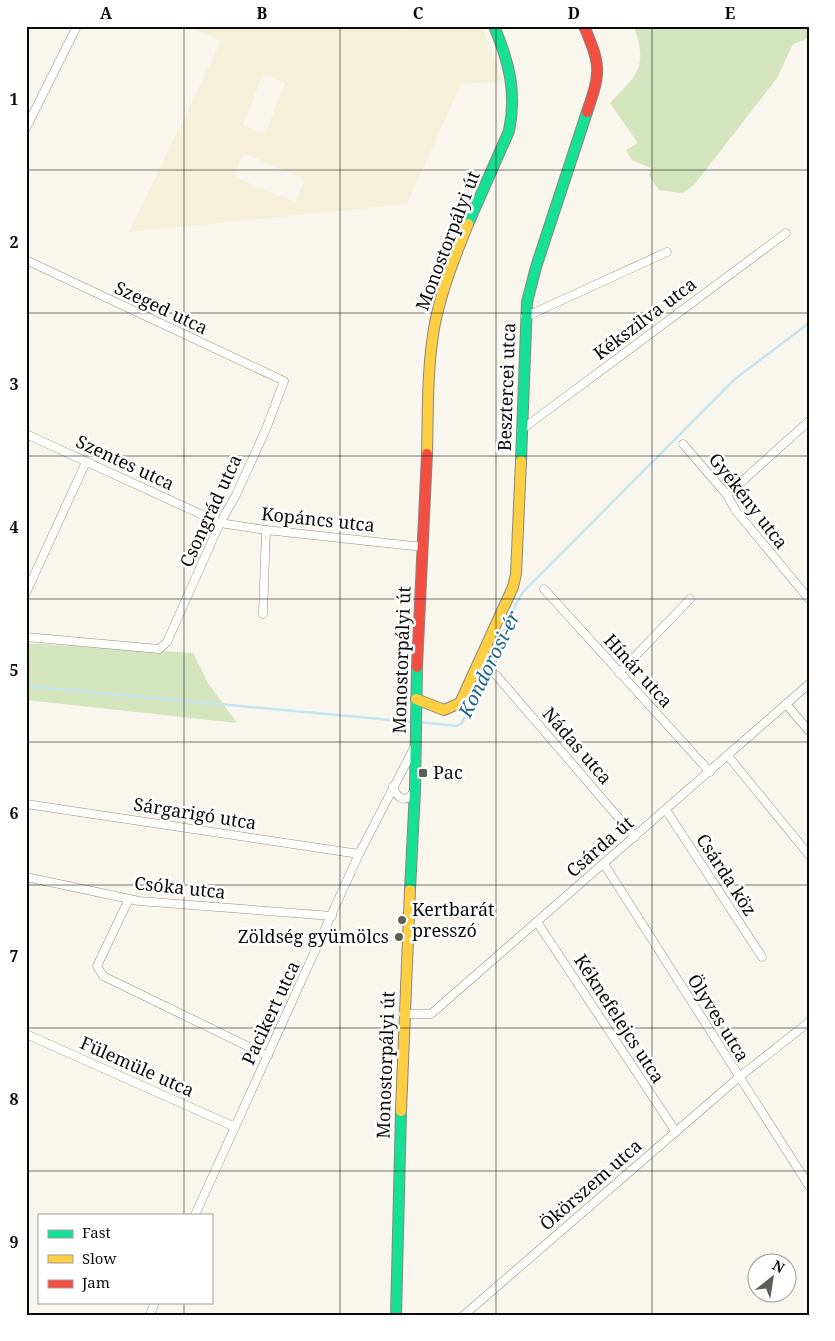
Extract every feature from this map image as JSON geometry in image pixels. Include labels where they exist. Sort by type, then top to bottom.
[{"type":"street","points":[[26,128],[76,26]]},
{"type":"street","name":"Monostorpályi út","points":[[396,1315],[403,1014],[415,790],[416,699],[433,328],[450,272],[509,131],[515,101],[512,70],[494,26]]},
{"type":"street","name":"Besztercei utca","points":[[416,699],[436,709],[447,711],[460,703],[513,587],[516,574],[525,317],[536,267],[598,80],[600,69],[598,60],[584,26]]},
{"type":"street","name":"Kékszilva utca","points":[[522,430],[786,233]]},
{"type":"street","points":[[525,317],[667,252]]},
{"type":"street","name":"Szeged utca","points":[[26,260],[284,381]]},
{"type":"street","name":"Csongrád utca","points":[[26,637],[159,649],[167,642],[184,609],[220,523],[240,486],[284,381]]},
{"type":"street","points":[[727,495],[809,421]]},
{"type":"street","name":"Szentes utca","points":[[26,434],[211,519]]},
{"type":"street","name":"Gyékény utca","points":[[683,444],[727,495],[736,511],[809,599]]},
{"type":"street","points":[[26,593],[86,462]]},
{"type":"street","name":"Kopáncs utca","points":[[211,519],[220,523],[266,530],[423,546]]},
{"type":"street","points":[[262,614],[266,530]]},
{"type":"street","points":[[802,591],[809,585]]},
{"type":"street","name":"Hínár utca","points":[[544,589],[710,772]]},
{"type":"street","points":[[619,673],[690,600]]},
{"type":"street","name":"Nádas utca","points":[[496,675],[635,837]]},
{"type":"street","name":"Csárda út","points":[[403,1014],[431,1014],[809,684]]},
{"type":"street","points":[[786,704],[809,730]]},
{"type":"street","name":"Pacikert utca","points":[[195,1214],[359,854],[416,744]]},
{"type":"street","points":[[728,756],[809,855]]},
{"type":"street","points":[[393,786],[395,795],[401,799],[407,800],[411,798],[415,790]]},
{"type":"street","name":"Sárgarigó utca","points":[[26,804],[359,854]]},
{"type":"street","name":"Csárda köz","points":[[666,810],[762,957]]},
{"type":"street","name":"Ölyves utca","points":[[604,864],[738,1078],[809,1186]]},
{"type":"street","name":"Csóka utca","points":[[26,877],[129,899],[332,916]]},
{"type":"street","points":[[129,899],[96,966],[102,976],[268,1056]]},
{"type":"street","name":"Kéknefelejcs utca","points":[[537,922],[676,1132]]},
{"type":"street","name":"Ökörszem utca","points":[[464,1315],[738,1078],[809,1022]]},
{"type":"street","name":"Fülemüle utca","points":[[26,1034],[235,1127]]},
{"type":"shaded area","points":[[187,26],[405,26],[407,31],[416,26],[482,26],[503,81],[461,84],[407,204],[129,232],[221,41]],"holes":[[[263,74],[285,83],[265,134],[243,125]],[[243,153],[305,179],[295,202],[234,177]]]},
{"type":"green space","points":[[634,26],[809,26],[809,38],[793,44],[777,78],[694,185],[683,193],[659,190],[649,176],[651,168],[632,160],[626,150],[638,143],[610,103],[634,77],[638,69],[640,52]]},
{"type":"green space","points":[[26,643],[193,653],[208,683],[237,723],[26,700]]},
{"type":"waterway","name":"Kondorosi-ér","points":[[418,722],[457,726],[462,723],[523,592],[735,379],[809,323]]},
{"type":"waterway","name":"Kondorosi-ér","points":[[26,686],[412,722]]},
{"type":"traffic: fast","points":[[468,224],[509,131],[511,117],[512,90],[510,77],[504,52],[494,26]]},
{"type":"traffic: fast","points":[[521,461],[527,302],[536,267],[587,112]]},
{"type":"traffic: fast","points":[[410,890],[415,790],[417,667]]},
{"type":"traffic: fast","points":[[396,1315],[401,1111]]},
{"type":"traffic: slow","points":[[427,454],[429,372],[432,339],[445,285],[468,224]]},
{"type":"traffic: slow","points":[[416,699],[444,710],[460,703],[513,587],[516,574],[521,461]]},
{"type":"traffic: slow","points":[[401,1111],[410,890]]},
{"type":"traffic: jam","points":[[584,26],[594,51],[597,69],[595,87],[587,112]]},
{"type":"traffic: jam","points":[[417,667],[427,454]]},
{"type":"place","name":"Pac","points":[[423,773]]},
{"type":"place","name":"Kertbarát presszó","points":[[402,920]]},
{"type":"place","name":"Zöldség gyümölcs","points":[[399,937]]}]
